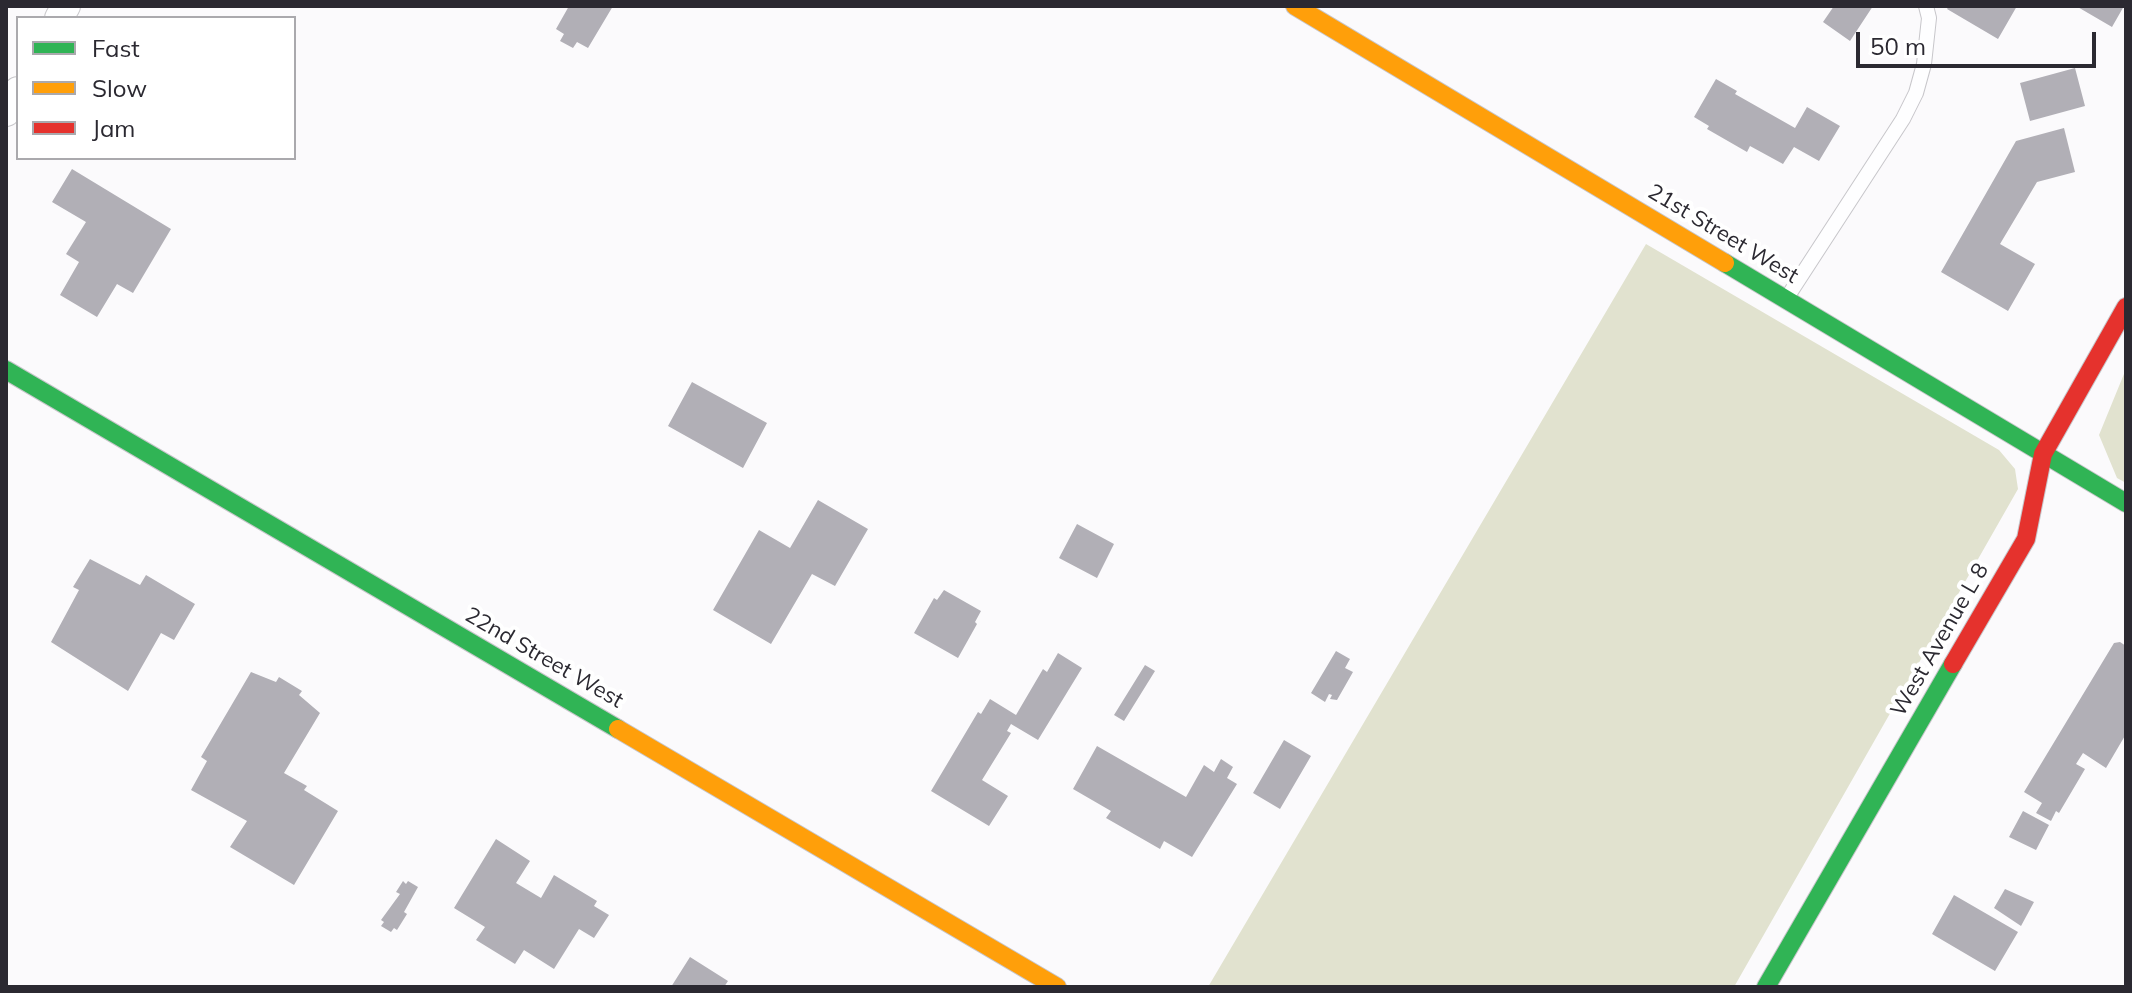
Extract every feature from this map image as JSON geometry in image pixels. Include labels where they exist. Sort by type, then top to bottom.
[{"type":"street","name":"21st Street West","points":[[1295,6],[2126,503]]},
{"type":"street","points":[[6,112],[16,94]]},
{"type":"street","name":"West Avenue L 8","points":[[1766,987],[2026,539],[2043,454],[2126,307]]},
{"type":"street","name":"22nd Street West","points":[[6,370],[1057,987]]},
{"type":"lane","points":[[1786,300],[1903,119],[1916,93],[1924,64],[1929,18],[1926,6]]},
{"type":"green space","points":[[1646,244],[1999,450],[2015,469],[2018,489],[1734,987],[1208,987]]},
{"type":"green space","points":[[2126,369],[2126,483],[2117,478],[2099,435]]},
{"type":"building","points":[[569,6],[613,6],[588,48],[577,42],[573,48],[560,41],[564,34],[556,29]]},
{"type":"building","points":[[1834,6],[1873,6],[1850,41],[1823,22]]},
{"type":"building","points":[[1949,6],[2017,6],[1998,39],[1947,9]]},
{"type":"building","points":[[2076,6],[2124,6],[2112,27]]},
{"type":"building","points":[[2075,68],[2085,106],[2030,121],[2020,83]]},
{"type":"building","points":[[1716,79],[1737,91],[1735,94],[1795,128],[1807,107],[1840,126],[1819,161],[1794,147],[1783,164],[1750,146],[1747,152],[1707,129],[1709,126],[1694,117]]},
{"type":"building","points":[[2064,128],[2075,172],[2037,182],[2000,244],[2035,264],[2008,311],[1941,272],[2016,141]]},
{"type":"building","points":[[72,169],[171,229],[133,293],[117,284],[97,317],[60,295],[79,262],[66,254],[86,222],[52,202]]},
{"type":"building","points":[[692,382],[767,423],[743,468],[668,426]]},
{"type":"building","points":[[818,500],[868,529],[835,586],[812,574],[771,644],[713,610],[759,530],[790,548]]},
{"type":"building","points":[[1077,524],[1114,544],[1097,578],[1059,558]]},
{"type":"building","points":[[90,559],[140,585],[146,575],[195,604],[174,640],[161,633],[128,691],[51,642],[79,590],[73,587]]},
{"type":"building","points":[[944,590],[981,611],[958,658],[914,633],[934,598],[937,600]]},
{"type":"building","points":[[2120,642],[2126,646],[2126,734],[2106,768],[2083,753],[2076,764],[2085,769],[2051,821],[2036,813],[2042,803],[2024,792],[2114,643]]},
{"type":"building","points":[[1336,651],[1350,659],[1345,668],[1353,672],[1337,700],[1330,699],[1332,695],[1329,694],[1325,702],[1311,693]]},
{"type":"building","points":[[1058,653],[1082,668],[1038,740],[1011,724],[1007,731],[1011,733],[982,780],[1008,796],[989,826],[931,791],[978,712],[981,714],[990,699],[1016,715],[1043,669],[1047,672]]},
{"type":"building","points":[[1145,665],[1155,671],[1124,721],[1114,715]]},
{"type":"building","points":[[251,672],[276,682],[279,677],[302,691],[299,695],[320,713],[284,773],[307,786],[304,790],[338,811],[294,885],[230,847],[247,821],[191,790],[207,761],[201,757]]},
{"type":"building","points":[[1284,740],[1311,756],[1280,809],[1253,793]]},
{"type":"building","points":[[1097,746],[1186,797],[1204,765],[1214,772],[1221,759],[1233,767],[1227,778],[1237,784],[1192,857],[1164,841],[1160,849],[1106,818],[1111,811],[1073,789]]},
{"type":"building","points":[[2023,811],[2049,825],[2036,850],[2009,837]]},
{"type":"building","points":[[496,839],[530,861],[516,883],[541,898],[554,875],[597,901],[594,906],[609,915],[594,938],[579,929],[554,969],[524,950],[515,964],[476,940],[485,927],[454,908]]},
{"type":"building","points":[[403,881],[418,887],[404,912],[407,914],[397,930],[394,928],[391,932],[381,926],[384,922],[381,920],[400,894],[396,892]]},
{"type":"building","points":[[2005,889],[2034,902],[2021,926],[1994,908]]},
{"type":"building","points":[[1954,895],[2018,932],[1995,971],[1932,934]]},
{"type":"building","points":[[690,957],[728,981],[724,987],[671,987]]},
{"type":"traffic: fast","points":[[1725,263],[2126,503]]},
{"type":"traffic: fast","points":[[6,370],[618,729]]},
{"type":"traffic: fast","points":[[1766,987],[1953,664]]},
{"type":"traffic: slow","points":[[1295,6],[1725,263]]},
{"type":"traffic: slow","points":[[618,729],[1057,987]]},
{"type":"traffic: jam","points":[[1953,664],[2026,539],[2043,454],[2126,307]]}]
